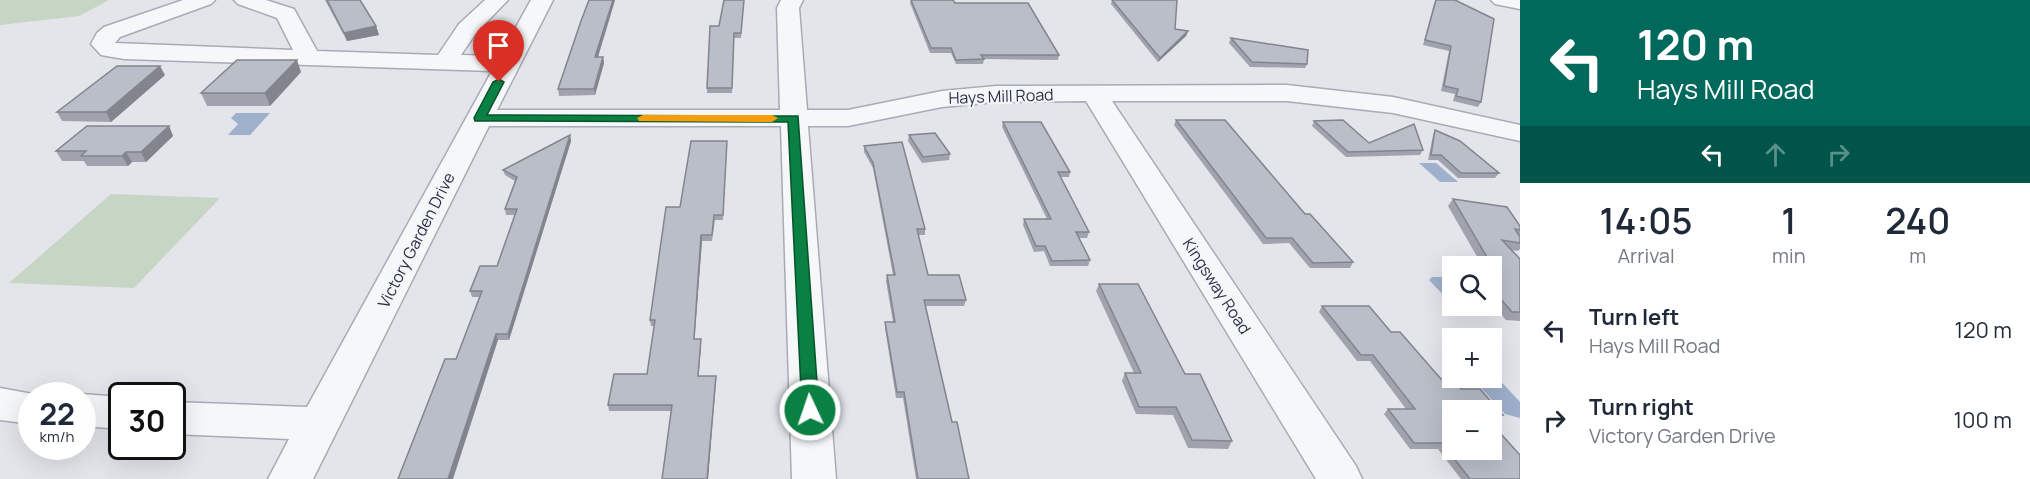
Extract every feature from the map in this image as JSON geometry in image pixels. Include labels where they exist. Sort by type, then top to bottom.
[{"type":"street","points":[[204,0],[112,32],[105,38],[103,44],[109,50],[124,52],[508,64]]},
{"type":"street","points":[[245,0],[286,14],[309,58]]},
{"type":"street","points":[[445,62],[467,28],[497,0]]},
{"type":"street","name":"Victory Garden Drive","points":[[290,479],[542,0]]},
{"type":"street","points":[[792,0],[788,8],[814,479]]},
{"type":"street","points":[[1502,0],[1520,3]]},
{"type":"street","name":"Hays Mill Road","points":[[479,118],[848,118],[942,99],[985,95],[1287,93],[1325,96],[1430,112],[1520,133]]},
{"type":"street","name":"Kingsway Road","points":[[1094,94],[1340,479]]},
{"type":"street","points":[[0,404],[18,406]]},
{"type":"street","points":[[186,419],[320,424]]},
{"type":"green space","points":[[0,0],[109,0],[79,16],[0,25]]},
{"type":"green space","points":[[111,194],[220,198],[134,288],[9,283]]},
{"type":"water","points":[[236,113],[270,113],[250,135],[228,135],[238,124],[231,118]]},
{"type":"water","points":[[1419,163],[1436,163],[1458,182],[1440,182]]},
{"type":"water","points":[[1432,277],[1442,277],[1442,294],[1429,280]]},
{"type":"water","points":[[1502,383],[1520,402],[1520,418],[1505,414],[1502,411],[1502,400],[1492,400],[1481,388],[1502,388]]},
{"type":"building","points":[[327,0],[360,0],[376,26],[344,33]]},
{"type":"building","points":[[589,0],[613,0],[595,57],[603,57],[594,89],[558,89],[581,21]]},
{"type":"building","points":[[724,0],[744,0],[741,33],[734,33],[732,88],[707,88],[710,26],[719,26]]},
{"type":"building","points":[[911,0],[953,0],[955,3],[1028,3],[1059,55],[981,55],[984,59],[956,60],[951,48],[931,48]]},
{"type":"building","points":[[1112,0],[1177,0],[1175,29],[1188,31],[1160,58]]},
{"type":"building","points":[[1436,0],[1455,0],[1494,19],[1481,102],[1456,96],[1458,89],[1444,86],[1451,46],[1425,40]]},
{"type":"building","points":[[1231,38],[1308,50],[1307,64],[1252,62]]},
{"type":"building","points":[[237,60],[297,60],[265,93],[201,93]]},
{"type":"building","points":[[117,66],[160,66],[106,112],[57,112]]},
{"type":"building","points":[[1176,120],[1225,120],[1305,214],[1310,214],[1353,262],[1313,263],[1292,238],[1266,238]]},
{"type":"building","points":[[1343,120],[1369,143],[1414,124],[1423,150],[1348,152],[1314,121]]},
{"type":"building","points":[[1003,122],[1041,122],[1070,172],[1058,172],[1089,232],[1076,232],[1090,260],[1052,261],[1045,246],[1036,246],[1024,219],[1051,219]]},
{"type":"building","points":[[87,126],[169,126],[141,152],[126,152],[122,156],[81,156],[86,151],[56,151]]},
{"type":"building","points":[[1435,130],[1460,141],[1499,173],[1461,173],[1441,155],[1431,155]]},
{"type":"building","points":[[935,133],[950,154],[923,157],[909,135]]},
{"type":"building","points":[[570,135],[508,334],[496,334],[448,479],[398,479],[445,359],[456,359],[482,291],[470,291],[480,266],[497,266],[517,209],[505,209],[517,177],[503,170]]},
{"type":"building","points":[[691,141],[727,141],[723,215],[714,215],[712,235],[701,235],[694,339],[701,339],[698,376],[716,376],[707,479],[662,479],[672,405],[608,405],[614,374],[647,374],[655,320],[650,320],[666,207],[680,207]]},
{"type":"building","points":[[902,142],[925,229],[917,229],[928,275],[959,275],[966,300],[924,300],[952,422],[957,422],[969,479],[918,479],[904,392],[897,392],[885,322],[895,322],[887,275],[895,275],[873,163],[864,146]]},
{"type":"building","points":[[1453,199],[1507,207],[1520,226],[1520,230],[1515,229],[1520,237],[1520,243],[1502,240],[1520,259],[1520,312],[1512,312],[1502,301],[1502,256],[1486,256]]},
{"type":"building","points":[[1099,284],[1138,284],[1185,374],[1200,374],[1232,441],[1192,440],[1176,407],[1139,407],[1125,373],[1141,373]]},
{"type":"building","points":[[1322,306],[1369,306],[1391,332],[1400,332],[1442,379],[1442,388],[1480,389],[1490,400],[1442,400],[1442,443],[1414,443],[1388,409],[1415,409],[1373,355],[1361,355]]},
{"type":"building","points":[[1502,435],[1520,455],[1520,479],[1470,479],[1455,460],[1502,460]]},
{"type":"slow traffic","points":[[643,118],[772,118]]},
{"type":"route","points":[[499,82],[479,118],[794,118],[810,410]]}]
